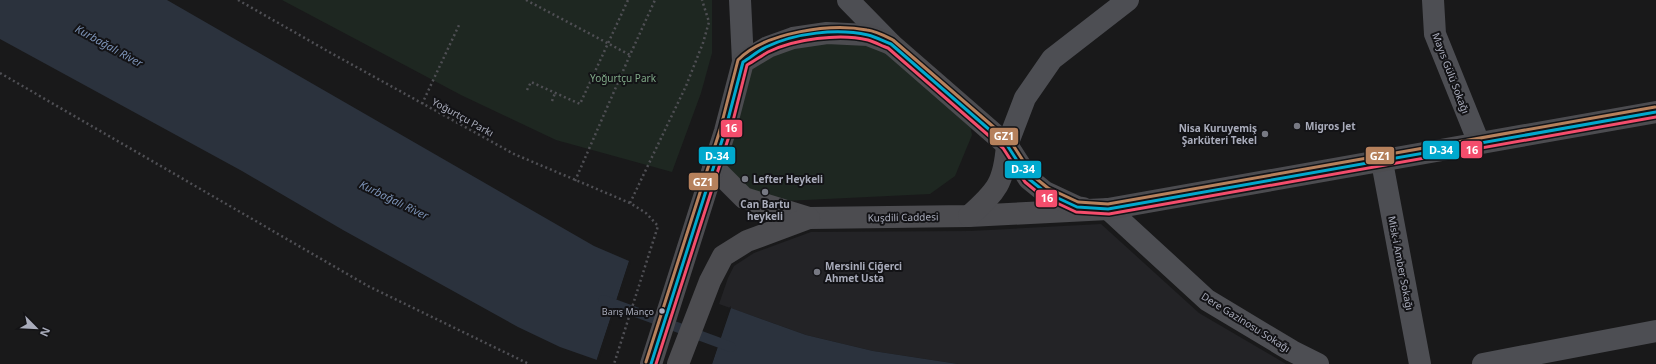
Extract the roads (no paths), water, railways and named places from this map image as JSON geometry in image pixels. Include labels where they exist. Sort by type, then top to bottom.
[{"type":"main road","name":"Kuşdili Caddesi","points":[[743,62],[768,47],[793,38],[827,33],[868,35],[891,44],[1007,145],[1029,179],[1045,192],[1077,208],[1108,209]]},
{"type":"main road","points":[[651,364],[713,167],[743,62]]},
{"type":"main road","name":"Kuşdili Caddesi","points":[[713,167],[744,198],[809,218],[969,216],[1108,209],[1382,162],[1479,143],[1656,112]]},
{"type":"main road","points":[[969,216],[986,201],[999,185],[1005,165],[1007,145]]},
{"type":"main road","points":[[678,364],[710,281],[723,256],[747,240],[809,218]]},
{"type":"street","points":[[740,0],[743,62]]},
{"type":"street","points":[[848,0],[891,44]]},
{"type":"street","points":[[1007,145],[1025,98],[1052,59],[1128,0]]},
{"type":"street","name":"Mayıs Gülü Sokağı","points":[[1432,0],[1435,34],[1479,143]]},
{"type":"street","name":"Misk-i Amber Sokağı","points":[[1382,162],[1420,364]]},
{"type":"street","name":"Dere Gazinosu Sokağı","points":[[1108,209],[1207,300],[1292,351],[1318,364]]},
{"type":"street","points":[[1483,364],[1656,331]]},
{"type":"water","points":[[0,0],[167,0],[594,246],[629,261],[597,360],[560,347],[518,327],[343,230],[242,171],[0,39]]},
{"type":"water","points":[[731,308],[806,335],[873,351],[958,364],[712,364]]},
{"type":"waterway","name":"Kurbağalı River","points":[[603,300],[731,347]]},
{"type":"place","name":"Migros Jet","points":[[1297,126]]},
{"type":"place","name":"Nisa Kuruyemiş Şarküteri Tekel","points":[[1265,134]]},
{"type":"place","name":"Lefter Heykeli","points":[[745,179]]},
{"type":"place","name":"Can Bartu heykeli","points":[[765,192]]},
{"type":"place","name":"Mersinli Ciğerci Ahmet Usta","points":[[817,272]]},
{"type":"place","name":"Barış Manço","points":[[662,311]]},
{"type":"park label","name":"Yoğurtçu Park","points":[[623,78]]}]
